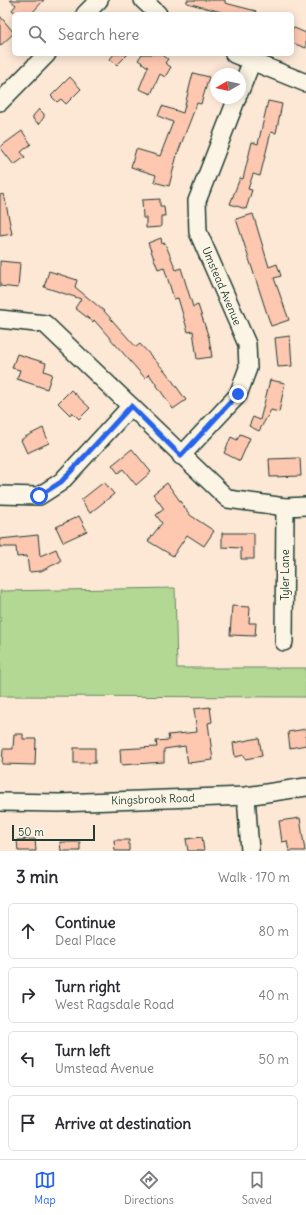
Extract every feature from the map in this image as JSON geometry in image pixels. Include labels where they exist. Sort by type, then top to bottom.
[{"type":"street","points":[[87,12],[99,0]]},
{"type":"street","points":[[143,0],[156,12]]},
{"type":"street","points":[[0,102],[44,56]]},
{"type":"street","points":[[239,56],[306,83]]},
{"type":"street","points":[[246,76],[252,61]]},
{"type":"street","name":"Umstead Avenue","points":[[181,456],[238,394],[248,368],[247,344],[198,232],[197,201],[235,104]]},
{"type":"street","points":[[0,319],[45,324],[181,456],[228,499],[285,507],[306,506]]},
{"type":"street","points":[[0,496],[39,496],[61,482],[131,406]]},
{"type":"street","name":"Tyler Lane","points":[[284,642],[285,507]]},
{"type":"street","name":"Kingsbrook Road","points":[[0,802],[59,803],[246,796],[306,787]]},
{"type":"street","points":[[246,796],[250,851]]},
{"type":"green space","points":[[175,588],[177,668],[306,668],[306,697],[0,696],[0,591]]},
{"type":"building","points":[[10,0],[44,0],[33,12],[14,12],[12,10],[16,5]]},
{"type":"building","points":[[187,0],[225,0],[225,3],[256,12],[221,12],[187,3]]},
{"type":"building","points":[[0,16],[12,31],[12,35],[0,46]]},
{"type":"building","points":[[294,28],[306,33],[306,48],[294,44]]},
{"type":"building","points":[[112,56],[126,56],[117,65],[110,59]]},
{"type":"building","points":[[141,56],[164,56],[168,59],[165,63],[171,67],[165,77],[160,74],[151,94],[139,89],[148,67],[138,60]]},
{"type":"building","points":[[193,73],[209,77],[201,104],[197,103],[177,155],[169,186],[154,182],[156,175],[131,167],[136,149],[160,156],[173,122],[158,116],[162,106],[183,113]]},
{"type":"building","points":[[70,77],[81,89],[66,104],[61,99],[57,102],[51,96]]},
{"type":"building","points":[[268,101],[282,104],[276,133],[271,132],[260,176],[253,174],[248,189],[252,190],[246,209],[230,204],[240,178],[243,179],[252,142],[258,144]]},
{"type":"building","points":[[39,109],[44,114],[44,117],[39,124],[33,119],[33,116]]},
{"type":"building","points":[[22,131],[31,144],[21,152],[25,157],[14,165],[0,147]]},
{"type":"building","points":[[4,194],[12,234],[0,236],[0,195]]},
{"type":"building","points":[[160,199],[160,206],[164,206],[165,216],[161,216],[161,227],[146,228],[146,218],[143,218],[142,200]]},
{"type":"building","points":[[253,214],[269,267],[277,264],[281,276],[274,278],[289,320],[271,326],[236,219]]},
{"type":"building","points":[[161,238],[162,244],[165,243],[176,270],[181,268],[193,307],[198,305],[209,338],[212,357],[197,359],[193,331],[188,332],[178,298],[174,299],[164,267],[158,269],[148,243]]},
{"type":"building","points":[[0,261],[20,263],[18,288],[0,286]]},
{"type":"building","points":[[49,271],[77,280],[75,287],[104,311],[136,347],[140,344],[166,372],[186,400],[173,409],[149,374],[145,378],[94,320],[93,322],[75,308],[81,299],[44,287]]},
{"type":"building","points":[[290,336],[292,366],[278,367],[275,338]]},
{"type":"building","points":[[17,354],[46,363],[44,371],[52,374],[47,389],[17,379],[20,370],[12,368]]},
{"type":"building","points":[[270,380],[285,383],[279,412],[271,410],[259,431],[249,426],[253,417],[260,420]]},
{"type":"building","points":[[71,390],[90,408],[79,419],[72,412],[70,415],[58,403]]},
{"type":"building","points":[[43,428],[49,443],[27,453],[21,440]]},
{"type":"building","points":[[240,434],[250,438],[240,461],[224,453],[231,437],[237,440]]},
{"type":"building","points":[[132,449],[151,472],[136,485],[123,469],[118,473],[112,465]]},
{"type":"building","points":[[300,458],[301,476],[270,477],[269,459]]},
{"type":"building","points":[[104,482],[114,494],[90,513],[81,500]]},
{"type":"building","points":[[167,483],[190,515],[214,531],[204,546],[187,535],[173,556],[148,541],[162,523],[156,515],[164,509],[153,494]]},
{"type":"building","points":[[79,516],[87,531],[63,542],[56,527]]},
{"type":"building","points":[[222,533],[254,533],[254,559],[241,559],[241,548],[222,547]]},
{"type":"building","points":[[38,535],[40,556],[56,549],[61,561],[41,571],[29,572],[27,556],[17,557],[16,547],[0,547],[0,539]]},
{"type":"building","points":[[232,606],[250,607],[249,623],[256,623],[255,636],[230,635]]},
{"type":"building","points":[[210,707],[212,722],[208,723],[213,760],[188,763],[185,746],[164,749],[164,762],[121,765],[120,749],[157,747],[156,741],[169,740],[168,735],[197,732],[194,709]]},
{"type":"building","points":[[306,729],[306,745],[290,748],[288,732]]},
{"type":"building","points":[[14,734],[23,734],[23,739],[36,739],[35,765],[2,764],[3,749],[13,749]]},
{"type":"building","points":[[259,738],[262,756],[245,759],[244,755],[235,757],[233,743]]},
{"type":"building","points":[[74,748],[95,748],[95,763],[74,763]]},
{"type":"building","points":[[300,818],[305,851],[289,851],[287,841],[282,842],[279,821]]},
{"type":"building","points":[[202,837],[204,851],[188,851],[186,839]]},
{"type":"building","points":[[35,839],[36,851],[18,851],[17,840]]},
{"type":"building","points":[[114,840],[129,840],[129,851],[115,851]]},
{"type":"building","points":[[60,842],[80,842],[80,851],[61,851]]},
{"type":"route","points":[[39,496],[61,482],[131,406],[181,456],[238,394]]}]
